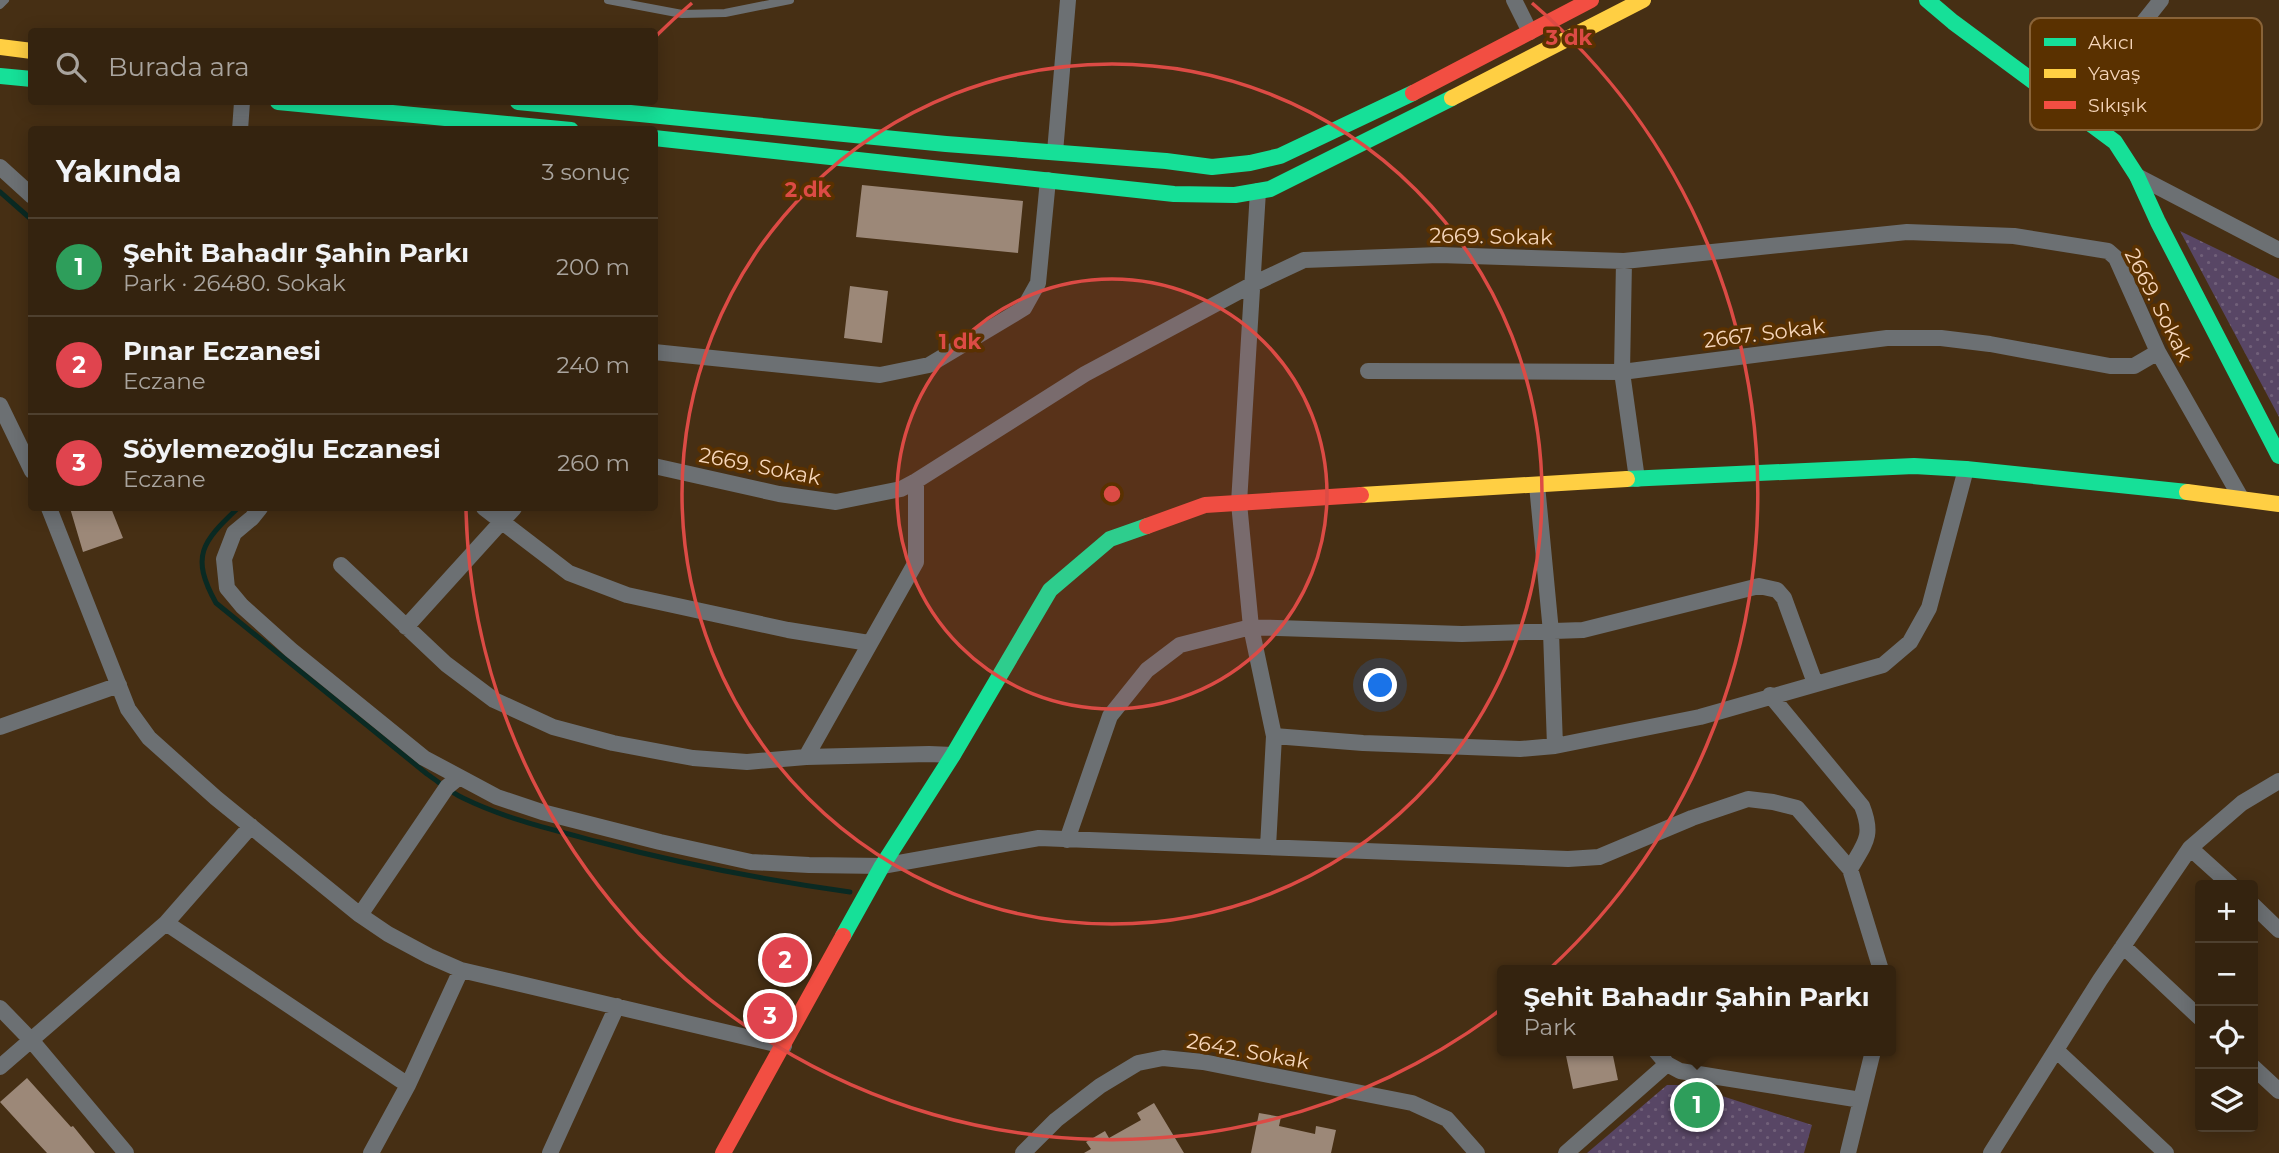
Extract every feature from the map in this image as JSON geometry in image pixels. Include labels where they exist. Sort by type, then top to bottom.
[{"type":"street","points":[[1055,152],[1068,0]]},
{"type":"street","points":[[1514,0],[1530,32]]},
{"type":"street","points":[[549,105],[1212,167],[1250,163],[1280,156],[1420,90],[1591,0]]},
{"type":"street","points":[[658,138],[1174,194],[1235,195],[1270,189],[1643,0]]},
{"type":"street","points":[[1927,0],[2030,79]]},
{"type":"street","points":[[2147,18],[2161,0]]},
{"type":"street","points":[[0,47],[28,50]]},
{"type":"street","points":[[0,76],[28,79]]},
{"type":"street","points":[[240,126],[242,105]]},
{"type":"street","points":[[309,105],[528,126]]},
{"type":"street","points":[[2099,130],[2115,142],[2137,176],[2279,456]]},
{"type":"street","points":[[0,167],[28,192]]},
{"type":"street","points":[[2137,176],[2279,250]]},
{"type":"street","points":[[658,352],[880,375],[929,365],[1024,308],[1038,283],[1048,180]]},
{"type":"street","points":[[1258,191],[1239,503],[1251,627],[1274,736],[1268,847]]},
{"type":"street","name":"2669. Sokak","points":[[658,467],[779,494],[836,502],[901,489],[1085,374],[1304,260],[1439,255],[1625,261],[1907,232],[2014,236],[2108,251],[2116,258],[2158,352],[2241,498]]},
{"type":"street","points":[[1625,261],[1622,372],[1637,479]]},
{"type":"street","name":"2667. Sokak","points":[[1368,371],[1622,372],[1887,338],[1941,338],[1990,344],[2110,366],[2134,366],[2158,352]]},
{"type":"street","points":[[0,405],[28,463]]},
{"type":"street","points":[[723,1153],[883,866],[953,755],[1049,590],[1110,539],[1205,505],[1637,479],[1914,466],[2279,504]]},
{"type":"street","points":[[1274,736],[1363,743],[1520,749],[1555,746],[1700,717],[1883,665],[1910,642],[1929,608],[1966,470]]},
{"type":"street","points":[[806,757],[916,562],[916,481]]},
{"type":"street","points":[[1537,485],[1551,632],[1555,746]]},
{"type":"street","points":[[50,511],[128,709],[149,738],[360,915],[388,934],[461,970],[784,1046]]},
{"type":"street","points":[[258,511],[234,533],[224,559],[227,588],[242,606],[291,650],[424,758],[497,797],[542,812],[751,862],[883,866],[1039,838],[1568,859],[1599,857],[1692,818],[1748,799],[1797,808],[1850,869],[1879,965]]},
{"type":"street","points":[[487,511],[569,573],[626,595],[788,630],[869,643]]},
{"type":"street","points":[[405,627],[511,511]]},
{"type":"street","points":[[341,565],[446,664],[494,700],[553,727],[613,743],[693,758],[747,762],[806,757],[953,755]]},
{"type":"street","points":[[1067,840],[1110,716],[1147,670],[1180,645],[1251,627],[1462,634],[1583,630],[1759,586],[1777,590],[1784,598],[1815,683]]},
{"type":"street","points":[[0,727],[119,685]]},
{"type":"street","points":[[1770,695],[1862,806],[1869,823],[1866,842],[1850,869]]},
{"type":"street","points":[[360,915],[447,787],[458,778]]},
{"type":"street","points":[[1993,1152],[2123,946],[2190,848],[2242,803],[2279,780]]},
{"type":"street","points":[[0,1067],[166,923],[251,826]]},
{"type":"street","points":[[2190,848],[2225,880]]},
{"type":"street","points":[[2258,910],[2279,930]]},
{"type":"street","points":[[166,923],[408,1085]]},
{"type":"street","points":[[2123,946],[2195,1013]]},
{"type":"street","points":[[371,1153],[408,1085],[461,970]]},
{"type":"street","points":[[550,1153],[617,1006]]},
{"type":"street","points":[[0,1008],[31,1040],[126,1153]]},
{"type":"street","points":[[2056,1050],[2166,1153]]},
{"type":"street","points":[[1660,1056],[1667,1064],[1680,1071],[1861,1100]]},
{"type":"street","points":[[1848,1153],[1872,1056]]},
{"type":"street","name":"2642. Sokak","points":[[1023,1153],[1056,1120],[1100,1086],[1138,1063],[1163,1058],[1203,1062],[1412,1103],[1447,1119],[1477,1153]]},
{"type":"street","points":[[1566,1153],[1667,1064]]},
{"type":"street","points":[[2255,1069],[2279,1091]]},
{"type":"lane","points":[[0,5],[5,0]]},
{"type":"lane","points":[[608,0],[682,14],[725,13],[790,0]]},
{"type":"shaded area","points":[[2180,231],[2279,279],[2279,417]]},
{"type":"shaded area","points":[[1667,1085],[1688,1085],[1812,1125],[1804,1153],[1587,1153]]},
{"type":"building","points":[[862,185],[1023,201],[1018,253],[856,237]]},
{"type":"building","points":[[850,286],[888,291],[882,343],[844,338]]},
{"type":"building","points":[[71,511],[112,511],[123,538],[83,552]]},
{"type":"building","points":[[1566,1056],[1613,1056],[1618,1080],[1573,1089]]},
{"type":"building","points":[[27,1078],[95,1153],[47,1153],[0,1102]]},
{"type":"building","points":[[1154,1103],[1184,1153],[1084,1153],[1091,1149],[1086,1142],[1105,1131],[1109,1138],[1141,1120],[1137,1113]]},
{"type":"building","points":[[1259,1113],[1281,1117],[1279,1126],[1315,1134],[1316,1126],[1336,1130],[1331,1153],[1251,1153]]},
{"type":"waterway","points":[[0,192],[28,216]]},
{"type":"waterway","points":[[235,511],[208,541],[204,551],[203,573],[216,603],[454,793],[513,818],[630,850],[724,871],[850,892]]},
{"type":"traffic: fast","points":[[1927,0],[2030,79]]},
{"type":"traffic: fast","points":[[0,76],[28,79]]},
{"type":"traffic: fast","points":[[549,105],[1212,167],[1250,163],[1280,156],[1413,93]]},
{"type":"traffic: fast","points":[[658,138],[1174,194],[1235,195],[1270,189],[1452,98]]},
{"type":"traffic: fast","points":[[309,105],[529,126]]},
{"type":"traffic: fast","points":[[2099,130],[2115,142],[2137,176],[2279,456]]},
{"type":"traffic: fast","points":[[1627,479],[1914,466],[2187,492]]},
{"type":"traffic: fast","points":[[843,936],[882,866],[953,755],[1050,590],[1110,539],[1147,526]]},
{"type":"traffic: slow","points":[[1452,98],[1643,0]]},
{"type":"traffic: slow","points":[[0,47],[28,50]]},
{"type":"traffic: slow","points":[[1361,495],[1627,479]]},
{"type":"traffic: slow","points":[[2187,492],[2279,504]]},
{"type":"traffic: jam","points":[[1413,93],[1591,0]]},
{"type":"traffic: jam","points":[[1147,526],[1205,505],[1361,495]]},
{"type":"traffic: jam","points":[[723,1153],[843,936]]},
{"type":"place","name":"Pınar Eczanesi","points":[[785,960]]},
{"type":"place","name":"Söylemezoğlu Eczanesi","points":[[770,1016]]},
{"type":"place","name":"Şehit Bahadır Şahin Parkı","points":[[1697,1105]]}]
